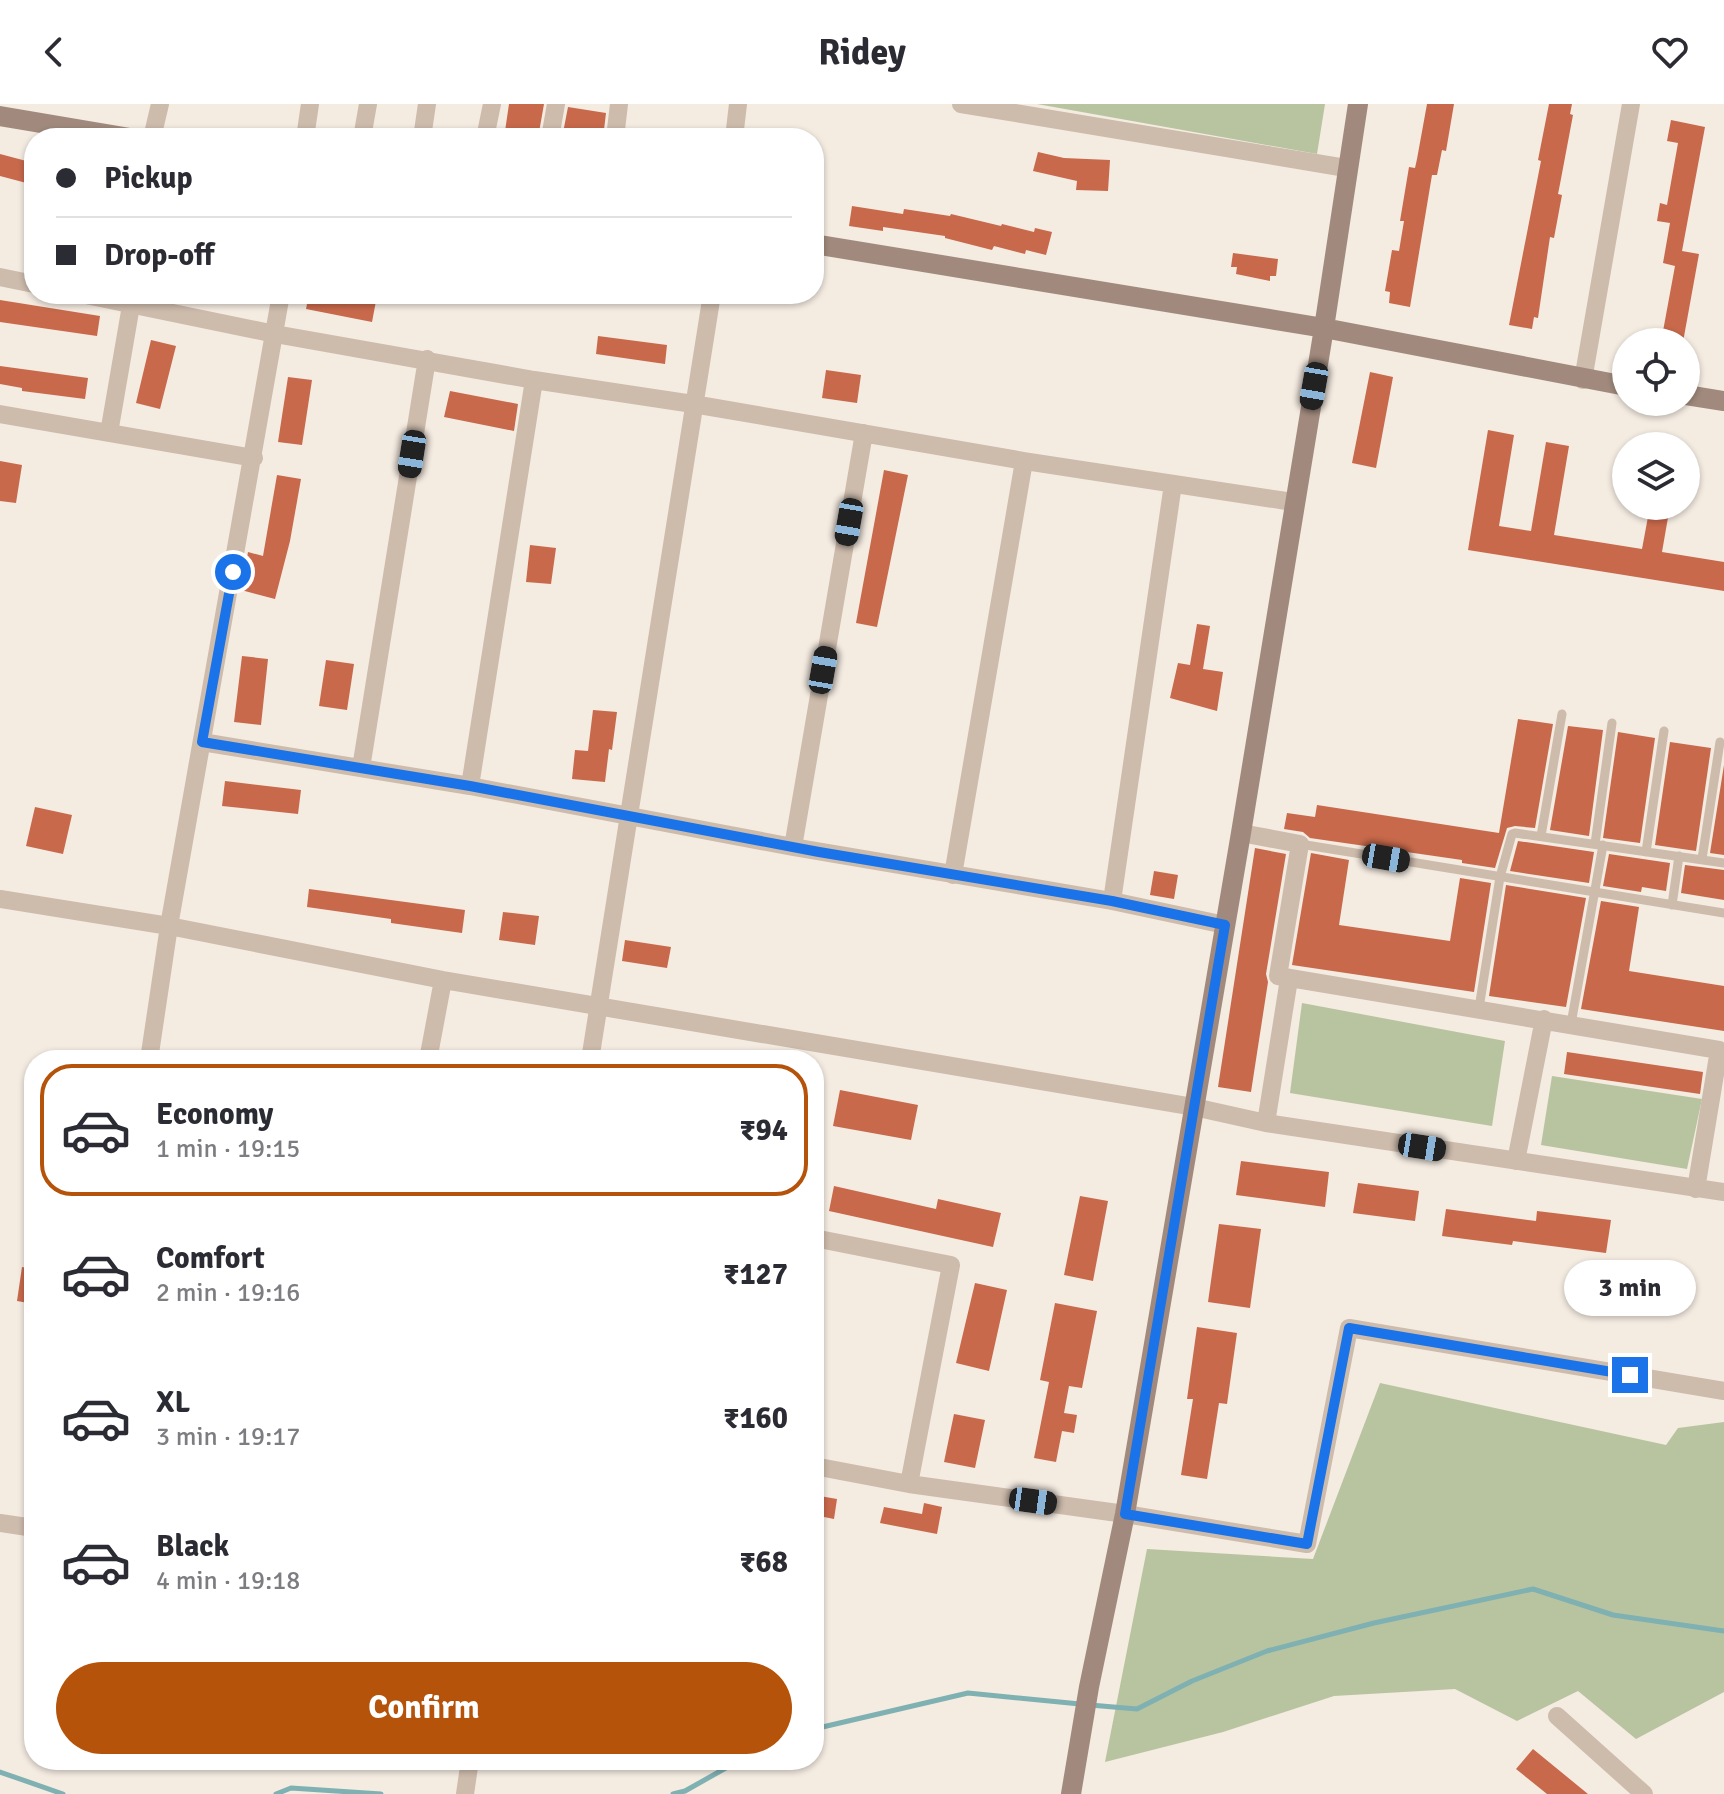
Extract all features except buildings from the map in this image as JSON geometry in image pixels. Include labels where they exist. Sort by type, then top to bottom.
[{"type":"main road","points":[[1071,1794],[1089,1687],[1125,1514],[1241,833],[1358,104]]},
{"type":"main road","points":[[0,116],[71,128]]},
{"type":"main road","points":[[824,246],[1324,328],[1612,384]]},
{"type":"main road","points":[[1700,397],[1724,401]]},
{"type":"street","points":[[154,128],[160,104]]},
{"type":"street","points":[[306,128],[310,104]]},
{"type":"street","points":[[364,128],[368,104]]},
{"type":"street","points":[[423,128],[427,104]]},
{"type":"street","points":[[487,128],[492,104]]},
{"type":"street","points":[[552,128],[556,104]]},
{"type":"street","points":[[616,128],[619,104]]},
{"type":"street","points":[[735,128],[738,104]]},
{"type":"street","points":[[961,104],[1346,168]]},
{"type":"street","points":[[1583,380],[1631,104]]},
{"type":"street","points":[[0,277],[24,282]]},
{"type":"street","points":[[109,433],[131,304]]},
{"type":"street","points":[[152,304],[275,334],[534,380],[1293,502]]},
{"type":"street","points":[[150,1050],[169,926],[280,304]]},
{"type":"street","points":[[592,1050],[710,304]]},
{"type":"street","points":[[361,768],[427,359]]},
{"type":"street","points":[[470,786],[534,380]]},
{"type":"street","points":[[0,414],[254,458]]},
{"type":"street","points":[[793,847],[864,433]]},
{"type":"street","points":[[953,875],[1024,461]]},
{"type":"street","points":[[1112,901],[1173,484]]},
{"type":"street","points":[[202,742],[470,786],[630,818],[1112,901],[1225,925]]},
{"type":"street","points":[[1241,833],[1300,844],[1278,976],[1719,1050],[1696,1189]]},
{"type":"street","points":[[0,899],[169,926],[443,980],[1194,1107],[1266,1123],[1724,1192]]},
{"type":"street","points":[[1266,1123],[1289,979]]},
{"type":"street","points":[[430,1050],[443,980]]},
{"type":"street","points":[[1516,1161],[1544,1019]]},
{"type":"street","points":[[824,1240],[951,1265],[909,1484]]},
{"type":"street","points":[[824,1468],[909,1484],[1125,1514],[1307,1544],[1349,1328],[1724,1391]]},
{"type":"street","points":[[0,1523],[24,1527]]},
{"type":"street","points":[[1557,1716],[1644,1794]]},
{"type":"street","points":[[466,1791],[469,1770]]},
{"type":"lane","points":[[1541,836],[1562,714]]},
{"type":"lane","points":[[1571,1024],[1595,892],[1612,723]]},
{"type":"lane","points":[[1646,852],[1664,731]]},
{"type":"lane","points":[[1702,859],[1720,742]]},
{"type":"lane","points":[[1479,1008],[1500,877],[1512,834],[1724,863]]},
{"type":"lane","points":[[1300,844],[1724,913]]},
{"type":"lane","points":[[1672,905],[1679,856]]},
{"type":"green space","points":[[1037,104],[1325,104],[1317,154]]},
{"type":"green space","points":[[1302,1003],[1505,1041],[1492,1126],[1290,1093]]},
{"type":"green space","points":[[1552,1076],[1702,1099],[1687,1169],[1541,1145]]},
{"type":"green space","points":[[1380,1383],[1666,1445],[1678,1428],[1724,1422],[1724,1692],[1636,1739],[1578,1691],[1517,1721],[1455,1689],[1334,1696],[1223,1732],[1105,1762],[1147,1549],[1313,1559]]},
{"type":"waterway","points":[[1090,1705],[1137,1709],[1192,1681],[1267,1651],[1374,1623],[1533,1589],[1613,1615],[1724,1631]]},
{"type":"waterway","points":[[824,1727],[968,1693],[1080,1704]]},
{"type":"waterway","points":[[673,1794],[685,1791],[722,1770]]},
{"type":"waterway","points":[[0,1772],[63,1794]]},
{"type":"waterway","points":[[276,1794],[291,1788],[381,1794]]},
{"type":"route","points":[[233,572],[202,742],[470,786],[819,852],[1112,901],[1225,925],[1125,1514],[1307,1544],[1349,1328],[1630,1375]]}]
